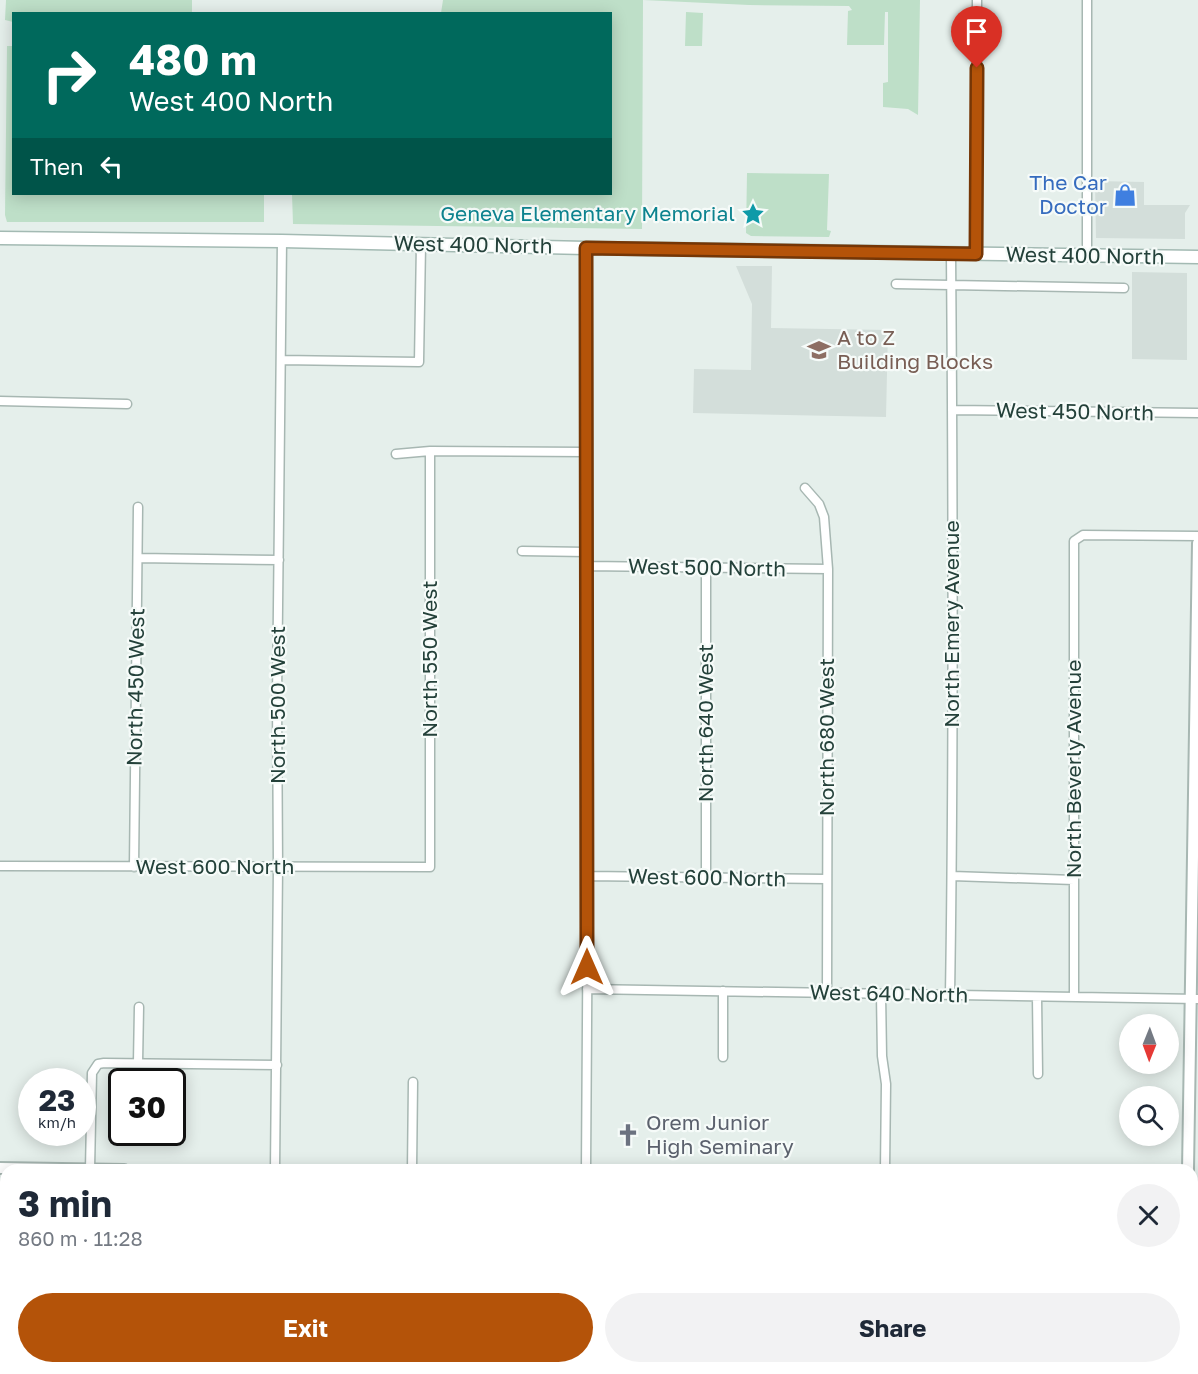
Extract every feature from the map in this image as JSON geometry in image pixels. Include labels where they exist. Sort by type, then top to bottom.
[{"type":"main road","name":"West 400 North","points":[[0,238],[1198,257]]},
{"type":"street","points":[[976,254],[977,0]]},
{"type":"street","points":[[1087,0],[1087,256]]},
{"type":"street","name":"North 500 West","points":[[275,1164],[282,241]]},
{"type":"street","points":[[281,360],[419,363],[421,244]]},
{"type":"street","points":[[586,248],[588,876],[586,1164]]},
{"type":"street","name":"North Emery Avenue","points":[[950,995],[952,876],[951,254]]},
{"type":"street","points":[[896,285],[1124,288]]},
{"type":"street","points":[[0,402],[127,404]]},
{"type":"street","name":"West 450 North","points":[[952,410],[1198,413]]},
{"type":"street","points":[[396,454],[430,451],[586,452]]},
{"type":"street","name":"North 550 West","points":[[430,451],[430,867]]},
{"type":"street","name":"North 680 West","points":[[805,488],[819,504],[824,517],[828,569],[826,993]]},
{"type":"street","name":"North 450 West","points":[[134,867],[138,507]]},
{"type":"street","name":"North Beverly Avenue","points":[[1074,998],[1074,541],[1083,535],[1198,536]]},
{"type":"street","points":[[1188,1164],[1195,999],[1198,543]]},
{"type":"street","points":[[522,551],[587,552]]},
{"type":"street","points":[[138,558],[279,560]]},
{"type":"street","name":"West 500 North","points":[[587,566],[828,569]]},
{"type":"street","name":"North 640 West","points":[[706,568],[706,878]]},
{"type":"street","name":"West 600 North","points":[[0,866],[430,867]]},
{"type":"street","name":"West 600 North","points":[[588,876],[826,879]]},
{"type":"street","points":[[952,876],[1074,880]]},
{"type":"street","name":"West 640 North","points":[[587,989],[1195,999]]},
{"type":"street","points":[[723,991],[723,1058]]},
{"type":"street","points":[[882,994],[882,1056],[886,1084],[885,1164]]},
{"type":"street","points":[[1037,997],[1038,1074]]},
{"type":"street","points":[[138,1063],[139,1007]]},
{"type":"street","points":[[90,1164],[92,1073],[99,1064],[277,1065]]},
{"type":"street","points":[[412,1164],[413,1082]]},
{"type":"shaded area","points":[[1095,181],[1144,182],[1144,205],[1190,205],[1185,213],[1185,239],[1096,238]]},
{"type":"shaded area","name":"A to Z Building Blocks","points":[[736,266],[772,266],[771,328],[888,330],[886,417],[693,413],[694,369],[751,370],[752,304]]},
{"type":"shaded area","points":[[1132,272],[1187,273],[1187,360],[1132,359]]},
{"type":"green space","points":[[6,0],[192,0],[192,12],[12,12],[12,22],[5,20]]},
{"type":"green space","points":[[443,0],[643,0],[642,229],[293,224],[292,195],[612,195],[612,12],[441,12]]},
{"type":"green space","points":[[643,0],[920,0],[918,115],[908,109],[883,107],[883,83],[888,82],[888,12],[885,12],[884,45],[847,45],[848,11],[852,10],[849,6],[749,5]]},
{"type":"green space","points":[[686,12],[703,13],[702,46],[685,46]]},
{"type":"green space","points":[[7,46],[12,46],[12,195],[264,195],[264,222],[7,222],[5,215]]},
{"type":"green space","points":[[747,173],[829,174],[827,230],[831,231],[829,237],[751,236],[746,233]]},
{"type":"place","name":"The Car Doctor","points":[[1125,195]]},
{"type":"place","name":"Geneva Elementary Memorial","points":[[753,214]]},
{"type":"place","name":"A to Z Building Blocks","points":[[819,350]]},
{"type":"place","name":"Orem Junior High Seminary","points":[[628,1135]]},
{"type":"route","points":[[587,967],[586,248],[976,254],[977,68]]}]
